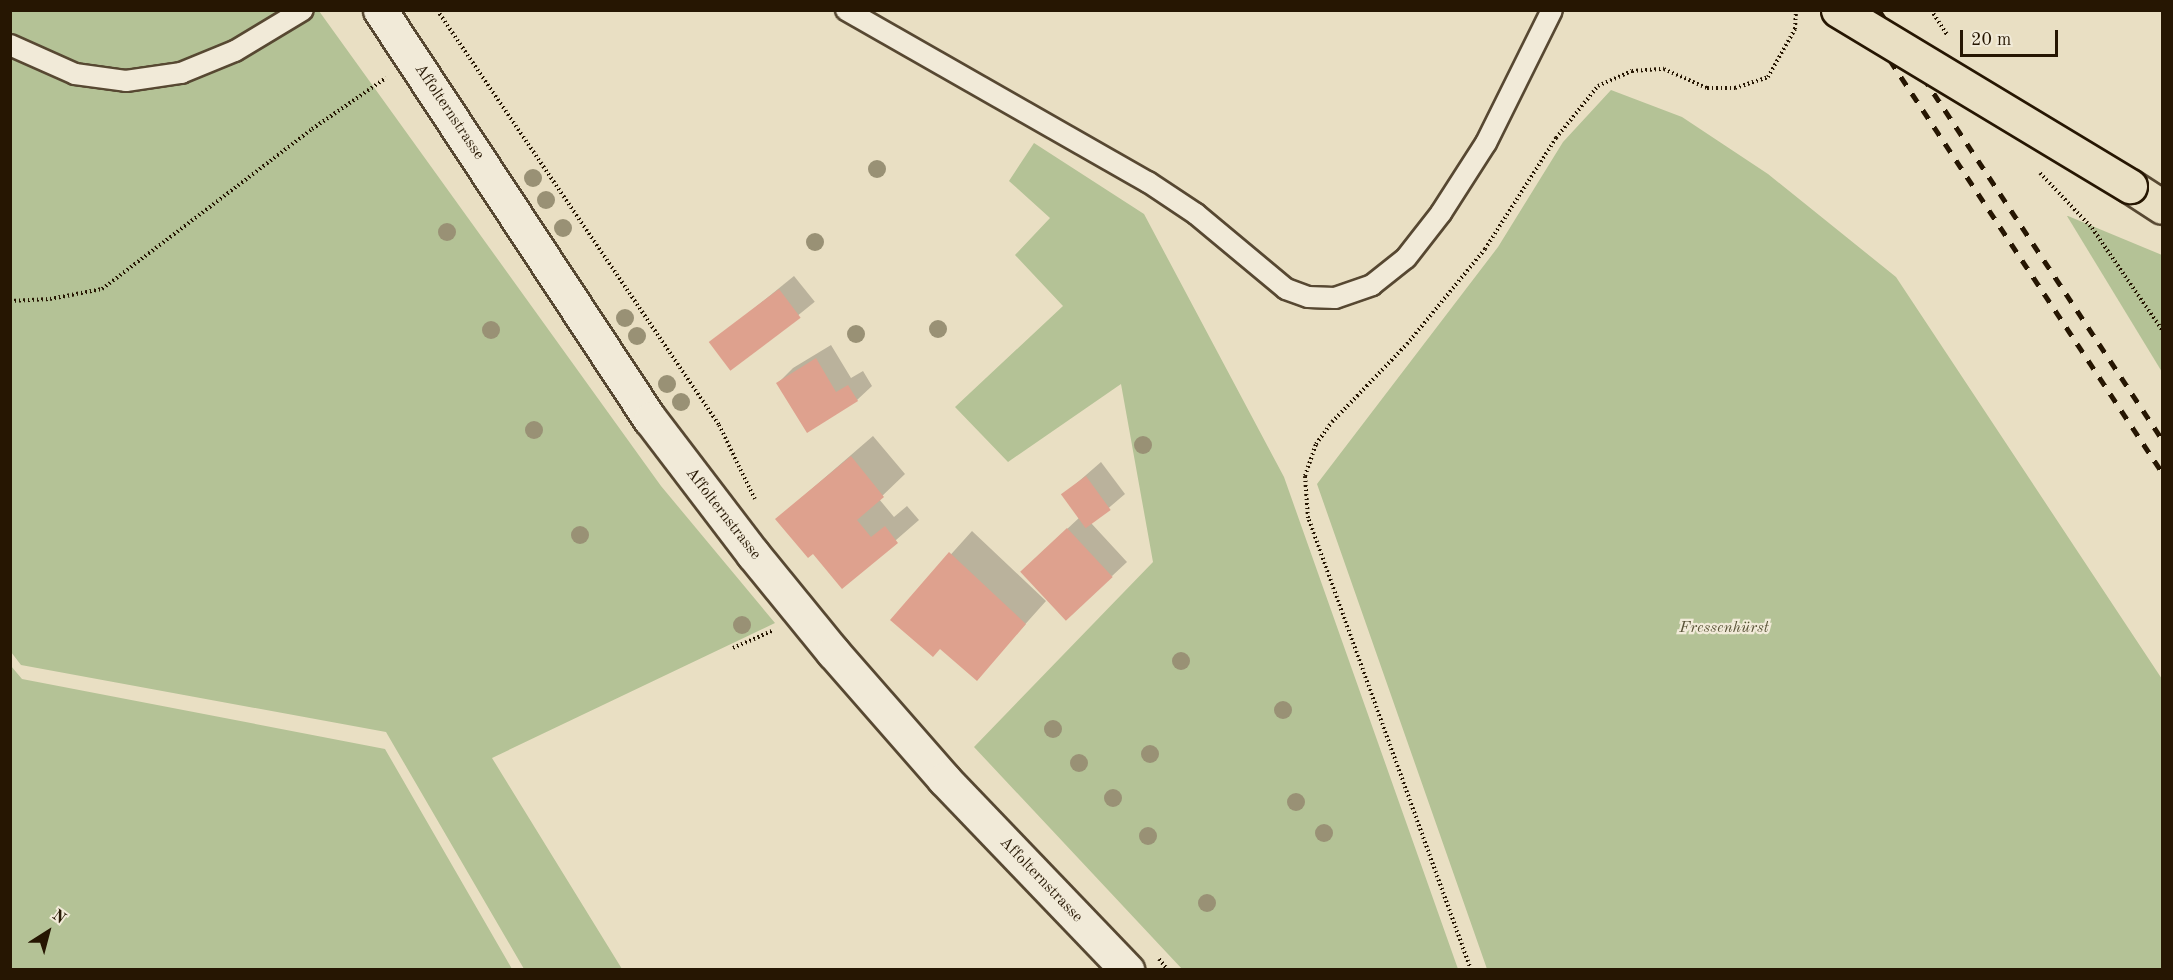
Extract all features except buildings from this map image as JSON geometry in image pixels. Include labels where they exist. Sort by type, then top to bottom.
[{"type":"highway","points":[[1838,10],[2163,207]]},
{"type":"street","name":"Affolternstrasse","points":[[380,10],[650,419],[803,617],[944,779],[1139,961]]},
{"type":"lane","points":[[10,45],[75,74],[126,81],[181,73],[235,51],[303,10]]},
{"type":"lane","points":[[846,10],[1148,182],[1196,214],[1286,289],[1308,297],[1335,297],[1372,285],[1406,258],[1441,213],[1486,143],[1552,10]]},
{"type":"path","points":[[437,10],[719,425],[758,506]]},
{"type":"path","points":[[1471,969],[1308,518],[1305,476],[1316,444],[1332,422],[1407,344],[1485,249],[1556,138],[1598,86],[1632,71],[1664,69],[1707,88],[1735,88],[1768,77],[1795,29],[1796,10]]},
{"type":"path","points":[[10,300],[50,299],[102,289],[312,129],[415,61]]},
{"type":"path","points":[[733,648],[803,617]]},
{"type":"path","points":[[1139,961],[1168,969]]},
{"type":"green space","points":[[10,11],[319,11],[661,486],[775,623],[492,758],[622,969],[524,969],[386,732],[21,665],[11,652]]},
{"type":"green space","name":"Fressenhürst","points":[[1611,90],[1682,117],[1768,174],[1896,277],[2162,679],[2162,969],[1487,969],[1317,484],[1498,247],[1563,142]]},
{"type":"green space","points":[[1034,143],[1144,214],[1284,477],[1458,969],[1182,969],[974,747],[1153,562],[1121,384],[1008,462],[955,407],[1063,306],[1015,255],[1050,218],[1009,181]]},
{"type":"green space","points":[[2067,216],[2162,255],[2162,372]]},
{"type":"green space","points":[[11,666],[22,679],[385,749],[512,969],[11,969]]},
{"type":"railway","points":[[1857,10],[2162,472]]},
{"type":"railway","points":[[1879,10],[2162,439]]}]
